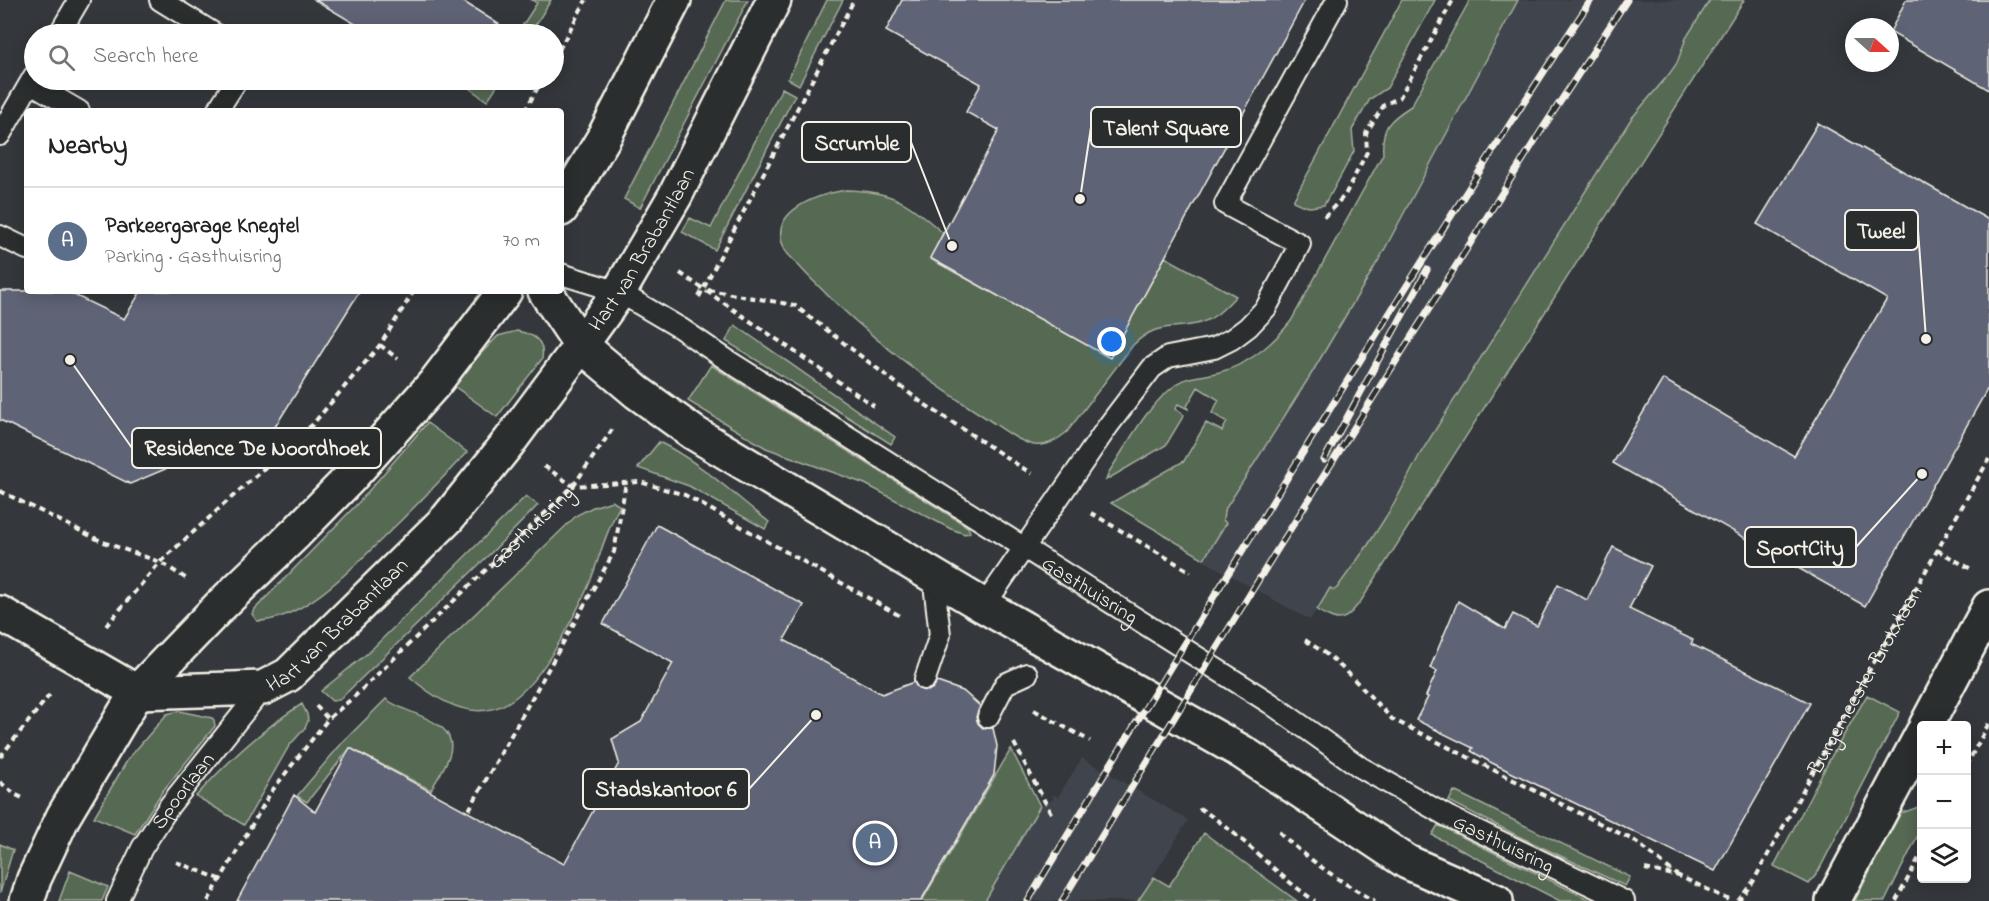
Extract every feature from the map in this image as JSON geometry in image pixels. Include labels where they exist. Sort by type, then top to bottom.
[{"type":"street","points":[[564,204],[603,139],[674,0]]},
{"type":"street","name":"Hart van Brabantlaan","points":[[137,692],[263,688],[288,675],[447,519],[509,442],[619,292],[675,196],[774,0]]},
{"type":"street","points":[[27,901],[34,879],[63,817],[137,692],[220,606],[348,480],[434,384],[503,294]]},
{"type":"street","points":[[547,294],[581,345],[637,392],[694,433],[984,606],[1242,752],[1407,862],[1496,901]]},
{"type":"street","points":[[1929,721],[1989,607]]},
{"type":"street","points":[[0,613],[137,692]]},
{"type":"street","points":[[1833,901],[1917,743]]},
{"type":"lane","points":[[65,24],[79,0]]},
{"type":"lane","points":[[160,0],[199,24]]},
{"type":"lane","points":[[984,606],[1061,493],[1152,368],[1168,357],[1214,348],[1232,339],[1248,327],[1266,308],[1300,244],[1225,204],[1337,0]]},
{"type":"lane","points":[[0,135],[27,90]]},
{"type":"lane","points":[[49,90],[75,108]]},
{"type":"lane","points":[[220,108],[231,90]]},
{"type":"lane","points":[[0,236],[24,248]]},
{"type":"lane","name":"Gasthuisring","points":[[564,275],[619,292],[680,328],[1270,703],[1360,767],[1388,784],[1447,816],[1624,901]]},
{"type":"lane","points":[[925,679],[940,635],[933,575]]},
{"type":"lane","points":[[988,717],[1005,684],[1027,674]]},
{"type":"lane","name":"Spoorlaan","points":[[117,901],[142,848],[170,805],[263,688]]},
{"type":"path","points":[[564,41],[586,0]]},
{"type":"path","points":[[854,0],[704,289],[794,305],[921,402],[1108,525],[1191,572]]},
{"type":"path","points":[[1300,244],[1345,195],[1367,152],[1366,133],[1384,105],[1400,97],[1453,0]]},
{"type":"path","points":[[527,108],[537,90]]},
{"type":"path","points":[[0,491],[103,542],[159,562],[312,425],[380,345],[412,294]]},
{"type":"path","name":"Burgemeester Brokxlaan","points":[[1738,901],[1753,882],[1989,459]]},
{"type":"path","points":[[470,810],[614,552],[626,482]]},
{"type":"path","name":"Gasthuisring","points":[[208,901],[271,792],[328,719],[355,696],[573,486],[640,482],[685,495],[896,614],[940,635]]},
{"type":"path","points":[[1937,550],[1979,574]]},
{"type":"path","points":[[1305,640],[1329,656],[1348,673],[1392,719],[1635,841],[1679,876],[1732,901]]},
{"type":"path","points":[[1032,710],[1090,741]]},
{"type":"path","points":[[1971,757],[1989,723]]},
{"type":"path","points":[[1014,732],[1014,744],[1053,817]]},
{"type":"path","points":[[1199,808],[1231,830],[1297,889],[1315,901]]},
{"type":"path","points":[[1275,828],[1315,864],[1342,883],[1375,901]]},
{"type":"path","points":[[1896,901],[1917,861]]},
{"type":"shaded area","points":[[1518,0],[1710,0],[1686,38],[1677,63],[1664,82],[1653,92],[1582,195],[1420,454],[1394,504],[1368,545],[1337,588],[1334,590],[1330,588],[1310,620],[1203,560],[1225,523],[1224,511],[1234,493],[1310,376],[1381,256]]},
{"type":"shaded area","points":[[1082,758],[1188,820],[1138,901],[985,901],[1040,806],[1054,799],[1051,794],[1058,797]]},
{"type":"green space","points":[[532,0],[551,0],[536,24],[523,24],[537,3]]},
{"type":"green space","points":[[726,0],[748,0],[640,208],[624,199]]},
{"type":"green space","points":[[827,0],[843,0],[799,85],[788,79]]},
{"type":"green space","points":[[1402,0],[1435,0],[1387,88],[1370,99],[1352,130],[1354,151],[1324,205],[1310,207],[1293,201]]},
{"type":"green space","points":[[1470,0],[1518,0],[1381,256],[1310,376],[1224,511],[1223,520],[1226,523],[1204,559],[1111,503],[1184,461],[1206,423],[1222,431],[1227,422],[1212,413],[1219,400],[1198,387],[1187,406],[1188,409],[1178,404],[1175,409],[1184,415],[1166,445],[1106,480],[1109,472],[1139,425],[1166,393],[1185,379],[1223,371],[1246,361],[1275,339],[1291,321],[1383,154],[1383,137],[1388,125],[1411,106]]},
{"type":"green space","points":[[1710,0],[1744,0],[1361,601],[1342,619],[1317,610],[1330,588],[1334,590],[1337,588],[1368,545],[1394,504],[1420,454],[1631,119],[1677,63],[1686,38]]},
{"type":"green space","points":[[782,88],[795,95],[715,250],[682,232],[690,218],[711,228]]},
{"type":"green space","points":[[472,90],[494,90],[487,101]]},
{"type":"green space","points":[[846,190],[889,196],[910,206],[943,233],[930,259],[1110,357],[1165,257],[1236,296],[1208,320],[1193,325],[1159,329],[1143,337],[1133,345],[1067,432],[1048,444],[1034,445],[1009,433],[932,382],[880,342],[831,299],[786,252],[781,238],[782,226],[787,216],[808,201]]},
{"type":"green space","points":[[735,325],[895,437],[891,444],[726,341]]},
{"type":"green space","points":[[517,331],[537,339],[542,347],[542,359],[497,417],[454,386],[469,366],[498,336]]},
{"type":"green space","points":[[711,365],[968,527],[970,532],[965,534],[951,529],[865,484],[766,448],[688,401]]},
{"type":"green space","points":[[427,423],[467,452],[358,563],[326,590],[292,612],[274,619],[257,621],[252,614],[254,610],[359,502]]},
{"type":"green space","points":[[659,442],[702,469],[769,522],[765,529],[689,486],[638,468]]},
{"type":"green space","points":[[526,496],[538,505],[339,700],[332,701],[321,691],[369,652]]},
{"type":"green space","points":[[612,501],[620,506],[580,604],[546,664],[514,699],[496,708],[478,711],[457,707],[435,696],[410,677],[577,515]]},
{"type":"green space","points":[[1867,695],[1900,712],[1818,872],[1809,884],[1774,866],[1831,757]]},
{"type":"green space","points":[[386,699],[430,720],[447,734],[451,744],[449,756],[431,790],[350,748],[307,802],[297,796],[342,743]]},
{"type":"green space","points":[[302,704],[308,721],[305,728],[289,746],[244,825],[196,796],[246,746]]},
{"type":"green space","points":[[179,711],[212,718],[215,726],[162,792],[135,834],[94,817],[128,759],[167,714]]},
{"type":"green space","points":[[1011,749],[1040,806],[985,901],[922,901]]},
{"type":"green space","points":[[1454,791],[1630,877],[1625,886],[1522,838],[1449,801]]},
{"type":"green space","points":[[1917,807],[1917,837],[1885,901],[1855,901],[1899,814]]},
{"type":"green space","points":[[1438,825],[1592,901],[1560,901],[1432,835]]},
{"type":"green space","points":[[1204,833],[1297,901],[1138,901],[1154,877],[1169,886]]},
{"type":"green space","points":[[0,844],[13,850],[0,893]]},
{"type":"green space","points":[[70,871],[108,887],[102,901],[59,901]]},
{"type":"building","points":[[315,0],[461,0],[498,24],[355,24]]},
{"type":"building","points":[[902,0],[1305,0],[1110,358],[930,258],[999,130],[966,112],[981,84],[886,31]]},
{"type":"building","points":[[1906,0],[1989,0],[1989,90],[1899,37],[1899,18],[1897,18]]},
{"type":"building","points":[[1818,123],[1989,220],[1989,386],[1865,606],[1613,463],[1663,379],[1794,456],[1887,299],[1757,224]]},
{"type":"building","points":[[0,291],[24,291],[24,294],[72,294],[124,319],[139,294],[358,294],[270,435],[260,429],[130,484],[0,420]]},
{"type":"building","points":[[657,525],[804,605],[784,640],[882,694],[914,682],[921,690],[928,691],[937,682],[963,691],[980,706],[976,717],[978,723],[983,728],[993,728],[997,746],[994,775],[921,901],[237,901],[294,795],[315,812],[350,748],[564,864],[619,763],[612,739],[641,722],[673,663],[603,624]]},
{"type":"building","points":[[1613,547],[1651,566],[1629,609],[1693,640],[1691,644],[1810,703],[1715,871],[1492,763],[1471,751],[1473,748],[1416,720],[1428,697],[1426,696],[1437,671],[1430,668],[1458,601],[1505,629],[1513,614],[1537,626],[1558,584],[1587,600]]},
{"type":"railway","points":[[1028,901],[1353,371],[1591,0]]},
{"type":"railway","points":[[1062,901],[1272,558],[1541,131],[1627,0]]},
{"type":"railway","points":[[1324,460],[1427,270]]},
{"type":"place","name":"Talent Square","points":[[1080,199]]},
{"type":"place","name":"Scrumble","points":[[952,246]]},
{"type":"place","name":"Twee!","points":[[1926,339]]},
{"type":"place","name":"Residence De Noordhoek","points":[[70,360]]},
{"type":"place","name":"SportCity","points":[[1922,474]]},
{"type":"place","name":"Stadskantoor 6","points":[[816,715]]},
{"type":"place","name":"Parkeergarage Knegtel","points":[[875,843]]}]
